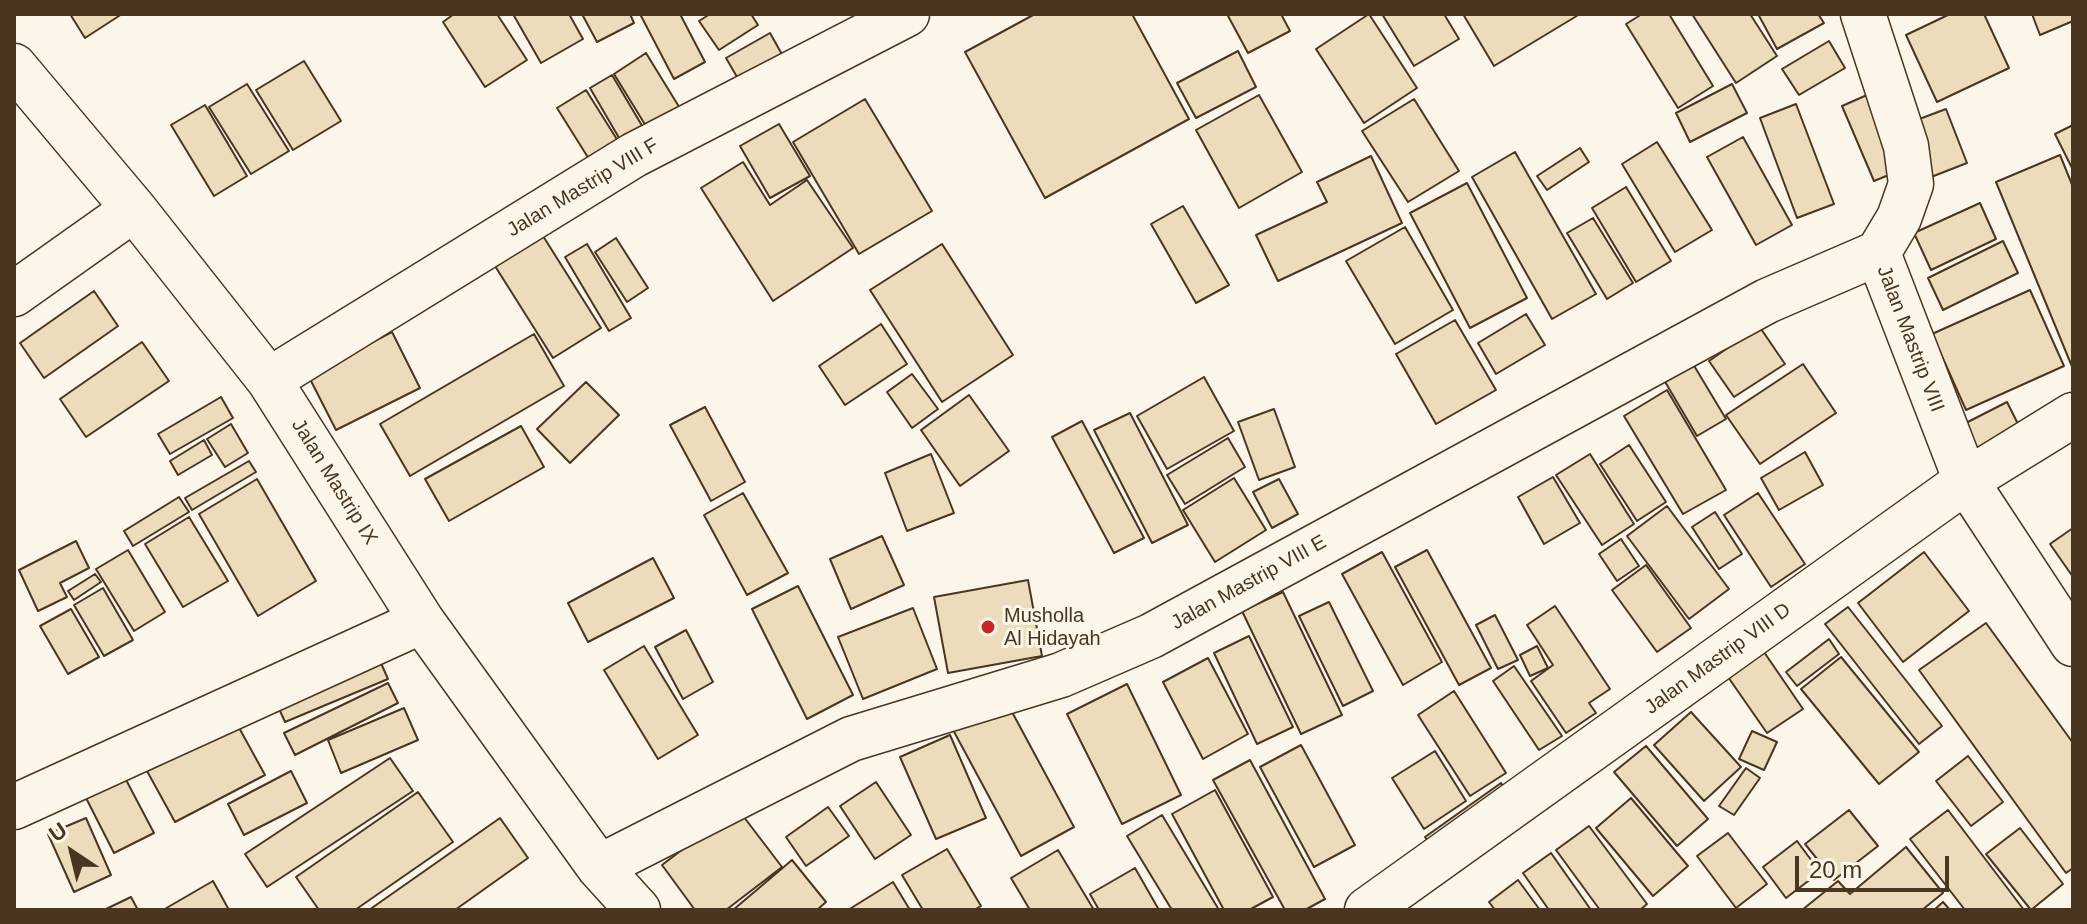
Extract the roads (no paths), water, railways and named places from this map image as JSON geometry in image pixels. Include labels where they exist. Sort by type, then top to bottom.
[{"type":"street","name":"Jalan Mastrip VIII F","points":[[269,380],[634,155],[907,14]]},
{"type":"street","name":"Jalan Mastrip VIII","points":[[1863,14],[1906,146],[1911,184],[1899,218],[1878,253],[1966,481],[2073,644]]},
{"type":"street","name":"Jalan Mastrip IX","points":[[14,66],[134,209],[269,380],[422,621],[599,867],[638,910]]},
{"type":"street","points":[[14,294],[134,209]]},
{"type":"street","name":"Jalan Mastrip VIII E","points":[[599,867],[851,739],[1061,675],[1151,636],[1767,301],[1878,253]]},
{"type":"street","name":"Jalan Mastrip VIII D","points":[[1367,910],[1966,481],[2073,415]]},
{"type":"street","points":[[14,807],[422,621]]},
{"type":"place","name":"Musholla Al Hidayah","points":[[988,627]]}]
